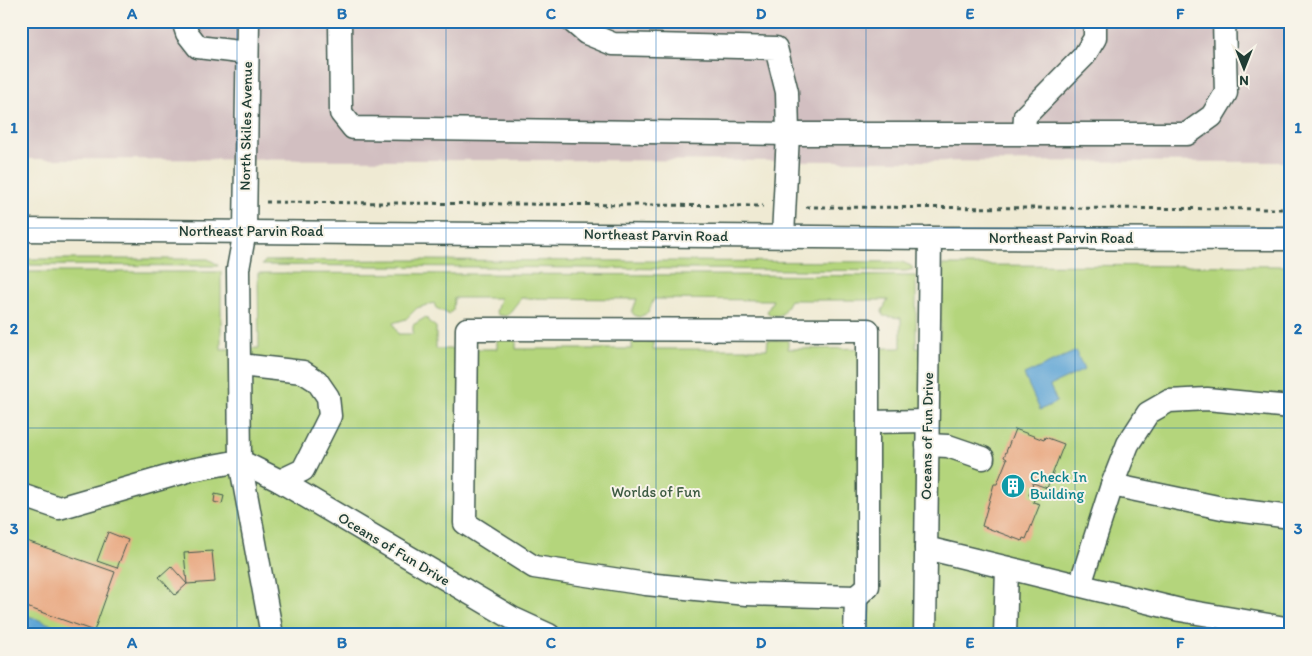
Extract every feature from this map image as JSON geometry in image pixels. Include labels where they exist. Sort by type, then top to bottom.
[{"type":"street","points":[[183,21],[187,33],[198,47],[247,53]]},
{"type":"street","name":"North Skiles Avenue","points":[[246,231],[248,21]]},
{"type":"street","points":[[340,21],[341,113],[353,128],[788,134],[1187,134],[1212,116],[1226,93],[1224,21]]},
{"type":"street","points":[[572,21],[586,33],[613,44],[776,48],[788,92],[783,236]]},
{"type":"street","points":[[1024,134],[1025,116],[1084,56],[1095,38],[1095,21]]},
{"type":"street","name":"Northeast Parvin Road","points":[[21,230],[930,238],[1291,239]]},
{"type":"street","points":[[246,231],[238,269],[240,461],[272,635]]},
{"type":"street","name":"Oceans of Fun Drive","points":[[925,635],[930,238]]},
{"type":"street","points":[[467,329],[868,330],[868,586],[856,597],[746,594],[646,584],[534,567],[465,523],[467,329]]},
{"type":"street","points":[[240,365],[303,372],[317,381],[328,397],[330,416],[302,470],[280,481]]},
{"type":"street","points":[[1080,585],[1112,485],[1128,444],[1148,413],[1169,401],[1207,400],[1291,406]]},
{"type":"street","points":[[869,422],[927,421]]},
{"type":"street","points":[[927,445],[948,446],[983,458]]},
{"type":"street","points":[[21,495],[59,508],[191,470],[240,461]]},
{"type":"street","name":"Oceans of Fun Drive","points":[[240,461],[280,481],[512,618],[549,635]]},
{"type":"street","points":[[1112,485],[1228,509],[1291,517]]},
{"type":"street","points":[[926,548],[1180,610],[1291,629]]},
{"type":"street","points":[[1005,635],[1007,568]]},
{"type":"street","points":[[855,635],[856,597]]},
{"type":"shaded area","points":[[21,21],[1291,21],[1291,162],[21,159]]},
{"type":"green space","points":[[21,259],[208,259],[218,266],[21,265]]},
{"type":"green space","points":[[265,261],[902,262],[913,269],[906,271],[262,265]]},
{"type":"green space","name":"Worlds of Fun","points":[[942,265],[1291,266],[1291,635],[21,635],[21,272],[221,272],[221,349],[259,348],[258,273],[916,276],[916,348],[939,349],[944,277]],"holes":[[[454,298],[500,298],[496,312],[498,315],[507,316],[521,298],[637,299],[632,312],[639,317],[648,313],[654,299],[773,300],[767,312],[777,316],[782,314],[790,300],[888,300],[882,311],[883,316],[901,318],[901,348],[788,349],[788,340],[768,340],[767,349],[653,349],[653,341],[632,342],[632,349],[516,349],[516,340],[497,339],[497,349],[436,349],[436,327],[426,317],[413,325],[413,334],[398,334],[393,323],[406,319],[417,308],[434,303],[436,308],[449,314],[453,310]]]},
{"type":"water","points":[[1076,351],[1084,370],[1050,386],[1057,402],[1040,410],[1024,375]]},
{"type":"water","points":[[21,613],[78,635],[21,635]]},
{"type":"building","name":"Check In Building","points":[[1015,429],[1044,440],[1045,437],[1064,444],[1047,488],[1033,483],[1029,495],[1035,498],[1033,502],[1040,504],[1026,539],[1023,538],[1022,541],[982,526],[994,484],[997,484],[1007,459],[1004,457]]},
{"type":"building","points":[[215,494],[224,496],[222,504],[214,502]]},
{"type":"building","points":[[108,532],[128,540],[117,568],[97,561]]},
{"type":"building","points":[[21,539],[115,572],[94,631],[21,605]]},
{"type":"building","points":[[212,551],[215,582],[187,584],[184,553]]},
{"type":"building","points":[[171,566],[187,584],[175,595],[159,577]]},
{"type":"place","name":"Check In Building","points":[[1013,486]]}]
